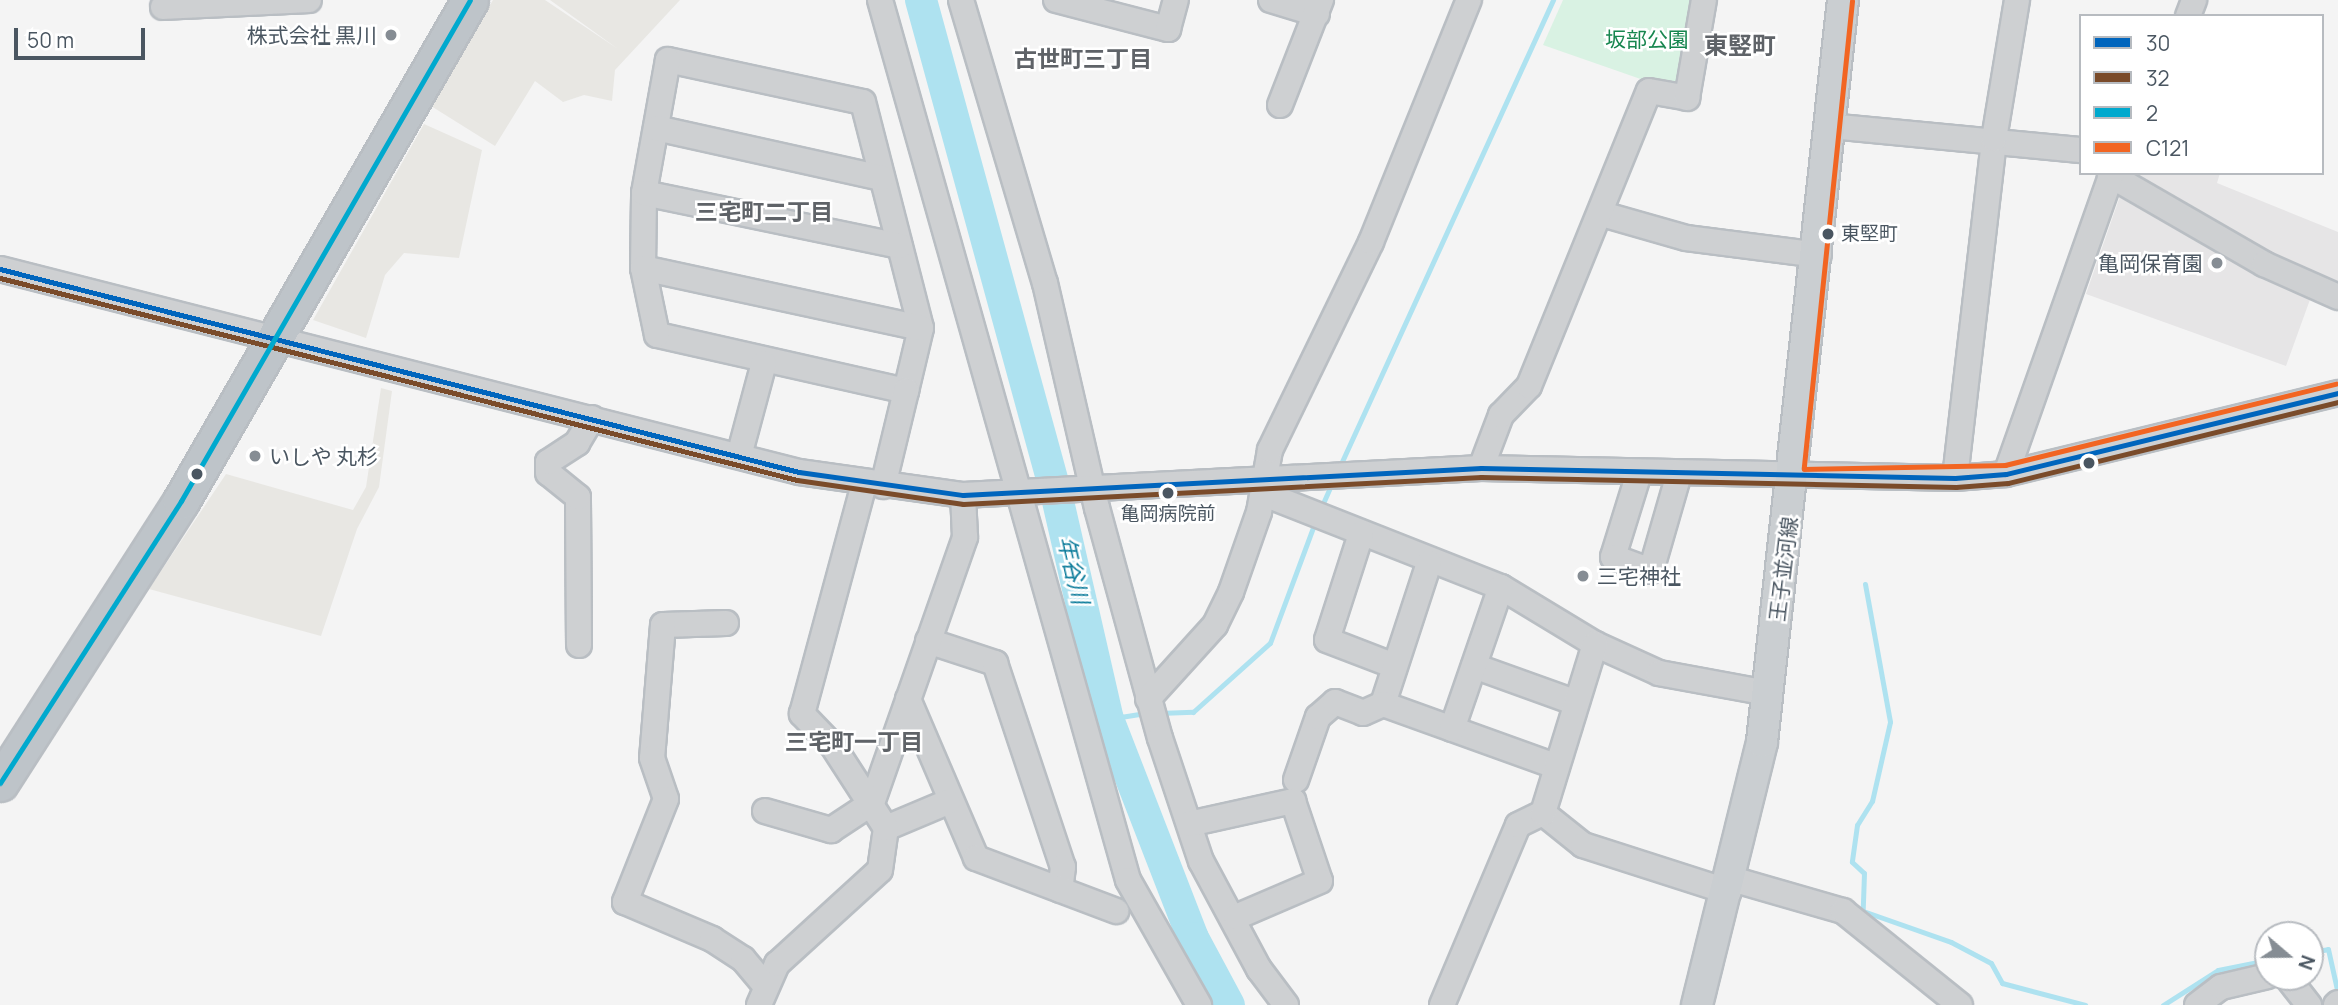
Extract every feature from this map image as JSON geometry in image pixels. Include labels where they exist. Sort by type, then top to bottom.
[{"type":"highway","points":[[0,783],[181,501],[470,0]]},
{"type":"main road","name":"王子並河線","points":[[1697,1005],[1731,886],[1768,693],[1819,255],[1829,126],[1843,0]]},
{"type":"street","points":[[163,7],[309,0]]},
{"type":"street","points":[[880,0],[1028,491],[1128,880],[1199,1005]]},
{"type":"street","points":[[961,0],[1045,283],[1085,488],[1148,699],[1201,860],[1236,917],[1259,969],[1286,1005]]},
{"type":"street","points":[[1056,0],[1086,3],[1168,29],[1175,0]]},
{"type":"street","points":[[1271,0],[1319,7],[1280,105]]},
{"type":"street","points":[[1148,699],[1215,625],[1259,512],[1270,450],[1371,242],[1469,0]]},
{"type":"street","points":[[1481,468],[1501,415],[1529,386],[1602,214],[1648,91],[1687,98],[1704,0]]},
{"type":"street","points":[[1955,478],[1994,139],[2017,0]]},
{"type":"street","points":[[726,623],[663,625],[652,758],[666,799],[625,902],[712,939],[743,959],[761,995],[804,937],[880,870],[886,828],[872,803],[802,714],[873,485],[906,391],[921,328],[863,102],[668,60],[643,193],[643,268],[657,335],[764,363],[906,391]]},
{"type":"street","points":[[1829,126],[1994,139],[2079,150]]},
{"type":"street","points":[[656,128],[882,178]]},
{"type":"street","points":[[2006,474],[2111,175]]},
{"type":"street","points":[[2113,175],[2264,264],[2338,297]]},
{"type":"street","points":[[643,193],[900,246]]},
{"type":"street","points":[[1602,214],[1686,238],[1819,255]]},
{"type":"street","points":[[643,268],[921,328]]},
{"type":"street","points":[[0,269],[274,336],[739,456],[873,485],[962,495],[1481,468],[1794,478],[1955,478],[2006,474],[2338,393]]},
{"type":"street","points":[[739,456],[764,363]]},
{"type":"street","points":[[579,645],[578,496],[548,473],[548,462],[577,443],[592,418]]},
{"type":"street","points":[[1639,472],[1613,557],[1651,570],[1679,474]]},
{"type":"street","points":[[1264,480],[1272,496],[1429,563],[1501,587],[1595,644],[1682,680],[1768,693]]},
{"type":"street","points":[[765,811],[831,830],[872,803],[965,537],[962,495]]},
{"type":"street","points":[[1361,534],[1327,640],[1392,665]]},
{"type":"street","points":[[1383,704],[1392,665],[1429,563]]},
{"type":"street","points":[[1452,729],[1501,587]]},
{"type":"street","points":[[928,640],[995,663],[1063,867],[1060,890]]},
{"type":"street","points":[[1543,813],[1574,702],[1595,644]]},
{"type":"street","points":[[1474,666],[1574,702]]},
{"type":"street","points":[[908,699],[948,802],[976,859],[1116,911]]},
{"type":"street","points":[[1296,780],[1318,717],[1335,702],[1363,713],[1383,704],[1555,766]]},
{"type":"street","points":[[1189,824],[1293,801],[1320,881],[1236,917]]},
{"type":"street","points":[[886,828],[948,802]]},
{"type":"street","points":[[1543,813],[1583,845],[1731,886],[1843,911],[1951,1002]]},
{"type":"street","points":[[1442,1005],[1518,825],[1543,813]]},
{"type":"street","points":[[2196,1005],[2221,988],[2254,980]]},
{"type":"street","points":[[2298,991],[2309,1005]]},
{"type":"shaded area","points":[[493,0],[545,0],[618,49],[550,0],[680,0],[615,70],[612,101],[584,95],[563,102],[535,81],[495,146],[431,106]]},
{"type":"shaded area","points":[[424,124],[482,150],[459,258],[404,253],[385,275],[366,338],[313,320]]},
{"type":"shaded area","name":"亀岡保育園","points":[[2127,175],[2219,175],[2217,183],[2338,232],[2338,302],[2312,294],[2286,366],[2086,294]]},
{"type":"shaded area","points":[[381,388],[392,391],[379,487],[357,529],[321,636],[149,589],[226,474],[353,510],[366,487]]},
{"type":"green space","name":"坂部公園","points":[[1563,0],[1696,0],[1683,84],[1675,91],[1543,45]]},
{"type":"waterway","name":"年谷川","points":[[921,0],[1057,497],[1108,719],[1193,938],[1229,1005]]},
{"type":"waterway","points":[[1339,468],[1553,0]]},
{"type":"waterway","points":[[1320,510],[1332,483]]},
{"type":"waterway","points":[[1159,713],[1193,712],[1270,643],[1315,522]]},
{"type":"waterway","points":[[1865,584],[1890,722],[1872,801],[1857,825],[1852,862],[1864,873],[1863,911],[1951,942],[1991,963],[2002,983],[2085,1005]]},
{"type":"waterway","points":[[1108,719],[1146,713]]},
{"type":"waterway","points":[[2324,950],[2328,949],[2338,994]]},
{"type":"waterway","points":[[2163,1005],[2218,970],[2254,963]]},
{"type":"transit line","name":"2","points":[[0,783],[181,501],[470,0]]},
{"type":"transit line","name":"C121","points":[[1852,1],[1804,469],[2005,465],[2336,384]]},
{"type":"transit line","name":"30","points":[[0,269],[799,472],[963,495],[1481,468],[1955,478],[2006,474],[2338,393]]},
{"type":"transit line","name":"32","points":[[0,278],[797,480],[963,504],[1481,477],[1956,487],[2008,483],[2338,402]]},
{"type":"place","name":"株式会社 黒川","points":[[391,35]]},
{"type":"place","name":"東堅町","points":[[1828,234]]},
{"type":"place","name":"亀岡保育園","points":[[2217,263]]},
{"type":"place","name":"いしや 丸杉","points":[[255,456]]},
{"type":"place","name":"亀岡病院前","points":[[1168,493]]},
{"type":"place","name":"三宅神社","points":[[1583,576]]},
{"type":"district","name":"東竪町","points":[[1740,45]]},
{"type":"district","name":"古世町三丁目","points":[[1083,58]]},
{"type":"district","name":"三宅町二丁目","points":[[764,211]]},
{"type":"district","name":"三宅町一丁目","points":[[854,741]]}]
